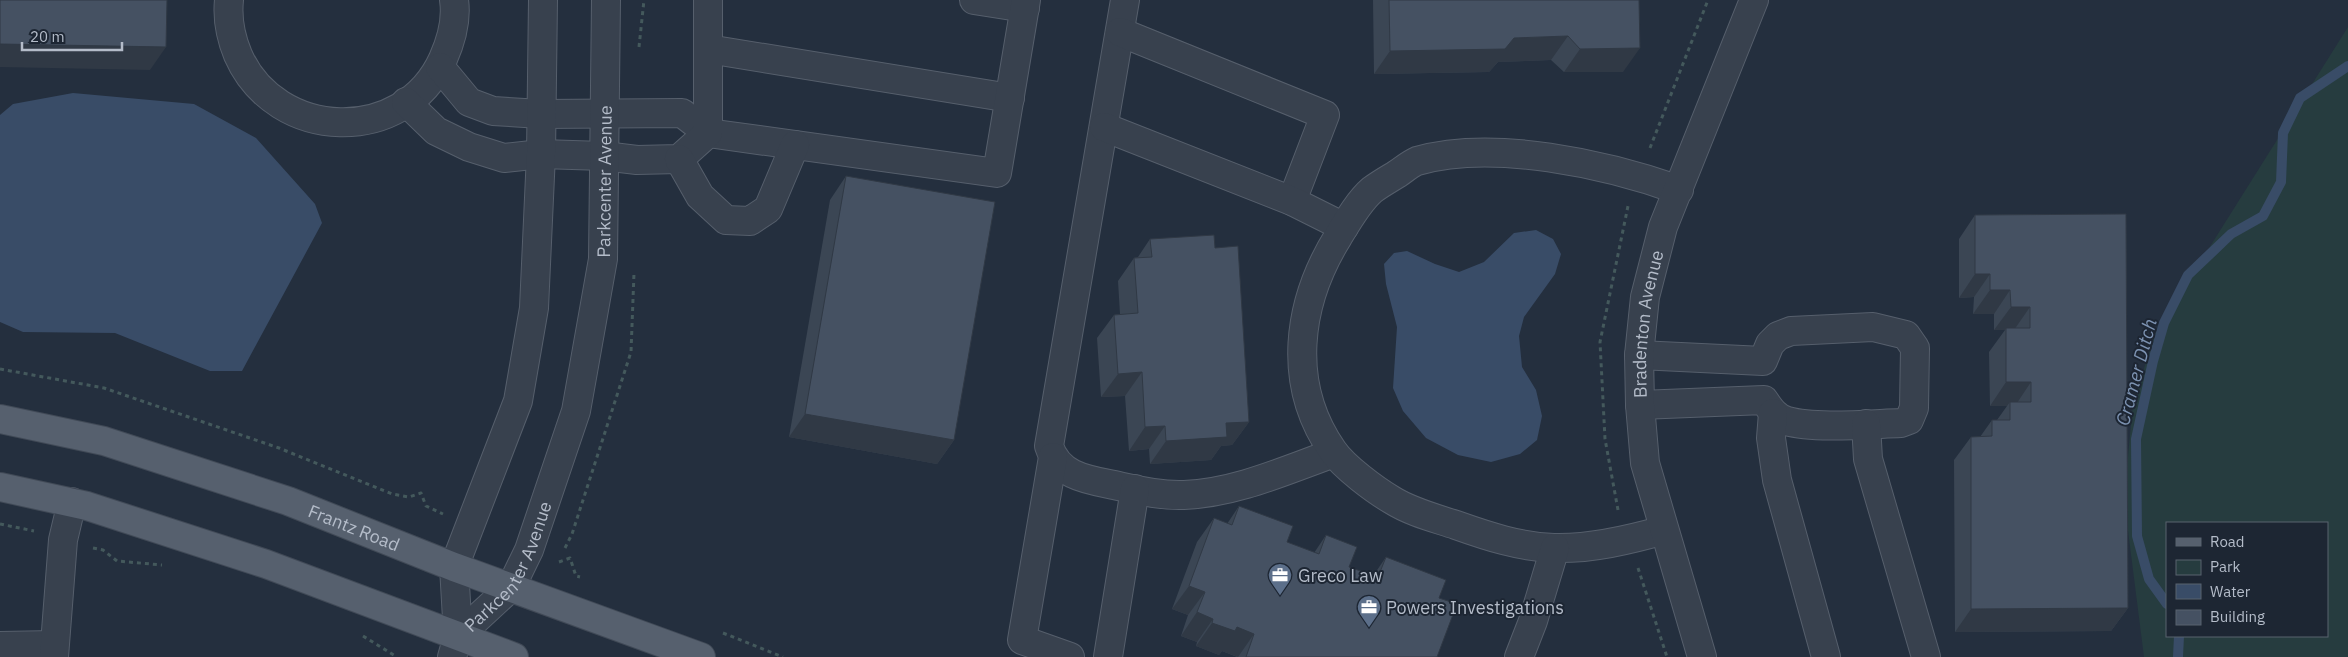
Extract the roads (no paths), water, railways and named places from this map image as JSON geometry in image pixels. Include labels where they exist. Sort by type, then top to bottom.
[{"type":"main road","name":"Frantz Road","points":[[0,419],[104,441],[279,498],[454,567],[701,657]]},
{"type":"main road","points":[[0,487],[72,502],[266,564],[455,646],[514,657]]},
{"type":"street","points":[[229,0],[229,25],[234,46],[243,66],[255,84],[289,110],[309,118],[330,122],[352,123],[373,119],[393,111],[427,85],[440,67],[448,48],[454,26],[454,0]]},
{"type":"street","name":"Parkcenter Avenue","points":[[455,646],[454,567],[518,401],[534,308],[541,154],[543,0]]},
{"type":"street","name":"Parkcenter Avenue","points":[[455,646],[511,587],[529,550],[578,402],[603,259],[606,0]]},
{"type":"street","points":[[406,102],[436,131],[469,147],[504,158],[541,154],[604,156],[637,160],[679,159],[708,133],[708,0]]},
{"type":"street","points":[[440,67],[469,102],[493,111],[541,114],[682,113],[708,133],[997,173],[1025,4],[974,0]]},
{"type":"street","points":[[1125,0],[1049,446],[1053,457],[1065,471],[1083,480],[1135,490],[1183,495],[1215,491],[1262,478],[1334,453]]},
{"type":"street","name":"Bradenton Avenue","points":[[1702,657],[1646,463],[1640,405],[1639,355],[1645,297],[1663,227],[1754,0]]},
{"type":"street","points":[[1120,32],[1325,115],[1292,201]]},
{"type":"street","points":[[708,49],[1010,98]]},
{"type":"street","points":[[1104,127],[1292,201],[1344,227]]},
{"type":"street","points":[[679,159],[700,196],[726,220],[750,221],[768,209],[795,145]]},
{"type":"street","points":[[1664,530],[1628,540],[1555,548],[1522,545],[1486,535],[1393,501],[1334,453],[1313,416],[1303,374],[1303,331],[1310,293],[1324,259],[1344,227],[1370,191],[1415,162],[1470,153],[1530,156],[1593,166],[1639,176],[1679,190]]},
{"type":"street","points":[[1640,405],[1768,407],[1786,421],[1809,424],[1900,423],[1909,420],[1914,408],[1915,348],[1906,335],[1873,328],[1791,331],[1778,336],[1770,344],[1763,361],[1768,407],[1771,438],[1777,480],[1826,657]]},
{"type":"street","points":[[1639,355],[1763,361]]},
{"type":"street","points":[[1866,424],[1868,459],[1926,657]]},
{"type":"street","points":[[1053,457],[1022,640],[1070,657]]},
{"type":"street","points":[[1108,657],[1135,490]]},
{"type":"street","points":[[0,646],[54,651],[63,540],[72,502]]},
{"type":"street","points":[[1519,657],[1533,621],[1555,548]]},
{"type":"water","points":[[73,93],[194,104],[256,138],[315,204],[322,223],[242,371],[210,371],[115,333],[23,332],[0,322],[0,115],[13,104]]},
{"type":"water","points":[[1536,230],[1553,239],[1561,254],[1555,274],[1524,317],[1519,336],[1522,367],[1536,390],[1542,416],[1537,440],[1520,454],[1491,462],[1458,455],[1426,438],[1403,411],[1393,388],[1397,327],[1386,284],[1384,264],[1394,253],[1407,251],[1435,264],[1459,272],[1484,262],[1514,233]]},
{"type":"waterway","name":"Cramer Ditch","points":[[2166,603],[2149,579],[2137,536],[2136,439],[2153,361],[2164,323],[2188,275],[2231,234],[2263,216],[2281,182],[2283,133],[2300,98],[2348,66]]},
{"type":"waterway","name":"Cramer Ditch","points":[[2178,657],[2179,637]]},
{"type":"place","name":"Greco Law","points":[[1280,596]]},
{"type":"place","name":"Powers Investigations","points":[[1369,628]]}]
